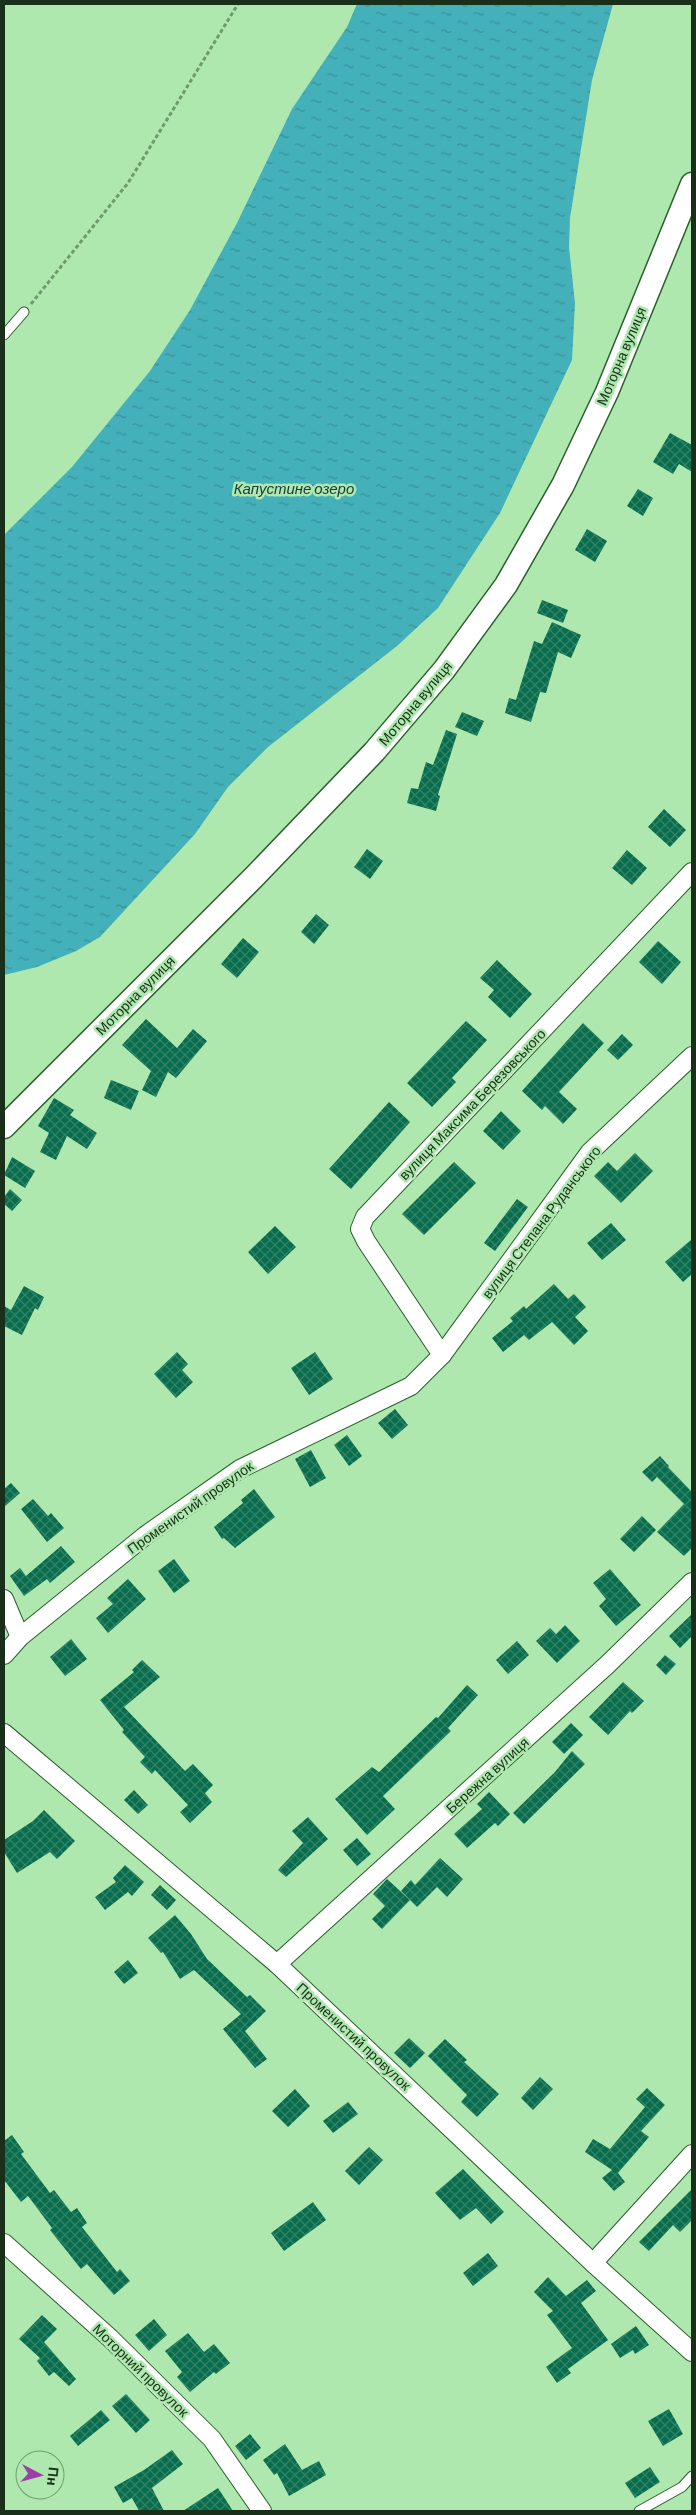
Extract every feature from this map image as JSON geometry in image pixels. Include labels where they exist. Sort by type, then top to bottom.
[{"type":"street","name":"Моторна вулиця","points":[[4,1127],[255,876],[374,752],[444,670],[506,585],[563,485],[607,392],[692,184]]},
{"type":"street","name":"вулиця Максима Березовського","points":[[442,1355],[366,1241],[360,1229],[365,1217],[692,872]]},
{"type":"street","name":"вулиця Степана Руданського","points":[[442,1355],[590,1152],[692,1056]]},
{"type":"street","name":"Променистий провулок","points":[[4,1654],[20,1637],[146,1535],[240,1469],[411,1386],[442,1355]]},
{"type":"street","name":"Бережна вулиця","points":[[278,1964],[607,1665],[692,1582]]},
{"type":"street","points":[[4,1599],[20,1637]]},
{"type":"street","name":"Променистий провулок","points":[[4,1734],[278,1964],[593,2263],[692,2352]]},
{"type":"street","points":[[593,2263],[692,2154]]},
{"type":"street","name":"Моторний провулок","points":[[4,2243],[110,2338],[212,2439],[262,2511]]},
{"type":"lane","points":[[4,335],[24,312]]},
{"type":"lane","points":[[639,2511],[682,2487],[692,2476]]},
{"type":"path","points":[[24,312],[128,183],[238,4]]},
{"type":"water","name":"Капустине озеро","points":[[357,4],[613,4],[592,80],[570,218],[569,247],[575,303],[572,360],[500,513],[438,608],[397,646],[268,747],[228,787],[195,834],[100,937],[76,951],[37,967],[4,975],[4,535],[72,467],[150,371],[190,310],[237,223],[292,109],[347,27]]},
{"type":"building","points":[[670,433],[692,445],[692,472],[679,464],[673,474],[653,462]]},
{"type":"building","points":[[638,489],[653,498],[643,516],[627,506]]},
{"type":"building","points":[[587,529],[607,541],[595,562],[575,550]]},
{"type":"building","points":[[542,600],[568,610],[563,623],[537,613]]},
{"type":"building","points":[[552,622],[581,635],[571,658],[558,652],[546,693],[540,692],[531,722],[505,713],[509,698],[516,700],[534,641],[542,644]]},
{"type":"building","points":[[462,712],[484,721],[477,736],[455,727]]},
{"type":"building","points":[[446,730],[457,734],[438,795],[440,796],[436,811],[407,803],[411,788],[418,789],[426,762],[433,765]]},
{"type":"building","points":[[664,809],[686,830],[670,847],[648,827]]},
{"type":"building","points":[[367,849],[383,861],[370,879],[354,867]]},
{"type":"building","points":[[627,850],[647,868],[632,885],[612,868]]},
{"type":"building","points":[[316,914],[329,925],[314,944],[301,932]]},
{"type":"building","points":[[243,938],[259,952],[237,978],[221,964]]},
{"type":"building","points":[[658,941],[681,962],[662,984],[639,962]]},
{"type":"building","points":[[497,960],[532,994],[510,1018],[488,997],[494,990],[480,978]]},
{"type":"building","points":[[146,1019],[177,1048],[193,1029],[207,1041],[176,1078],[168,1072],[156,1097],[142,1090],[151,1071],[122,1045]]},
{"type":"building","points":[[466,1021],[487,1040],[452,1078],[456,1082],[432,1107],[407,1083]]},
{"type":"building","points":[[583,1023],[604,1043],[559,1092],[577,1109],[563,1124],[545,1106],[542,1110],[522,1091]]},
{"type":"building","points":[[622,1034],[633,1045],[618,1060],[607,1050]]},
{"type":"building","points":[[111,1080],[139,1091],[131,1110],[104,1098]]},
{"type":"building","points":[[54,1098],[74,1110],[70,1115],[97,1133],[87,1149],[67,1136],[56,1160],[40,1152],[49,1133],[38,1126]]},
{"type":"building","points":[[389,1102],[410,1122],[351,1189],[329,1169]]},
{"type":"building","points":[[501,1111],[521,1131],[503,1150],[483,1131]]},
{"type":"building","points":[[635,1153],[653,1171],[621,1203],[594,1176],[608,1162],[617,1171]]},
{"type":"building","points":[[12,1157],[35,1171],[25,1188],[4,1175]]},
{"type":"building","points":[[454,1162],[476,1183],[424,1235],[402,1214]]},
{"type":"building","points":[[10,1189],[22,1200],[12,1211],[4,1204],[4,1197]]},
{"type":"building","points":[[517,1199],[528,1207],[495,1251],[484,1243]]},
{"type":"building","points":[[611,1223],[626,1240],[602,1260],[587,1243]]},
{"type":"building","points":[[275,1226],[296,1247],[268,1274],[248,1252]]},
{"type":"building","points":[[692,1239],[692,1274],[683,1282],[665,1262]]},
{"type":"building","points":[[554,1284],[568,1299],[574,1294],[586,1307],[575,1317],[588,1331],[574,1345],[552,1322],[529,1340],[524,1335],[503,1352],[492,1338],[513,1321],[510,1318],[524,1306],[526,1309]]},
{"type":"building","points":[[24,1286],[44,1297],[38,1310],[35,1308],[22,1335],[4,1326],[4,1306],[11,1310]]},
{"type":"building","points":[[177,1352],[188,1364],[182,1370],[193,1382],[176,1398],[154,1374]]},
{"type":"building","points":[[315,1352],[333,1379],[309,1395],[291,1368]]},
{"type":"building","points":[[395,1409],[408,1425],[392,1439],[378,1423]]},
{"type":"building","points":[[347,1435],[362,1456],[349,1466],[334,1445]]},
{"type":"building","points":[[311,1450],[326,1478],[310,1487],[295,1459]]},
{"type":"building","points":[[660,1456],[692,1492],[692,1548],[684,1556],[657,1532],[684,1504],[657,1477],[652,1482],[642,1472]]},
{"type":"building","points":[[11,1483],[20,1493],[4,1507],[4,1489]]},
{"type":"building","points":[[254,1489],[275,1517],[235,1548],[224,1538],[222,1539],[214,1527],[243,1503],[241,1500]]},
{"type":"building","points":[[33,1499],[48,1516],[51,1513],[64,1528],[47,1542],[21,1509]]},
{"type":"building","points":[[642,1516],[656,1530],[634,1552],[620,1539]]},
{"type":"building","points":[[61,1546],[75,1562],[50,1583],[47,1579],[24,1596],[10,1576],[20,1568],[26,1576]]},
{"type":"building","points":[[174,1559],[190,1581],[174,1593],[158,1571]]},
{"type":"building","points":[[610,1569],[641,1605],[616,1626],[599,1606],[606,1599],[593,1583]]},
{"type":"building","points":[[128,1579],[146,1599],[108,1633],[96,1618],[113,1604],[107,1598]]},
{"type":"building","points":[[692,1614],[692,1636],[680,1648],[669,1636]]},
{"type":"building","points":[[565,1625],[580,1641],[557,1663],[536,1641],[550,1628],[556,1634]]},
{"type":"building","points":[[71,1639],[87,1659],[65,1676],[50,1657]]},
{"type":"building","points":[[517,1641],[529,1655],[508,1674],[496,1660]]},
{"type":"building","points":[[665,1655],[676,1664],[666,1675],[656,1665]]},
{"type":"building","points":[[142,1660],[160,1677],[124,1707],[185,1771],[193,1764],[213,1785],[205,1793],[212,1802],[190,1823],[180,1812],[188,1805],[155,1770],[152,1774],[140,1762],[145,1757],[122,1732],[124,1730],[100,1700],[134,1672],[132,1670]]},
{"type":"building","points":[[623,1682],[644,1701],[632,1713],[630,1711],[608,1735],[589,1717]]},
{"type":"building","points":[[467,1685],[478,1695],[448,1728],[451,1731],[383,1796],[395,1809],[367,1835],[335,1799],[372,1767],[379,1772],[436,1717],[438,1718]]},
{"type":"building","points":[[571,1723],[583,1735],[564,1754],[552,1742]]},
{"type":"building","points":[[572,1751],[585,1764],[524,1824],[513,1813],[555,1772]]},
{"type":"building","points":[[134,1790],[148,1805],[138,1814],[124,1800]]},
{"type":"building","points":[[489,1792],[510,1814],[498,1826],[495,1823],[467,1848],[454,1834],[482,1809],[477,1804]]},
{"type":"building","points":[[44,1810],[75,1841],[57,1859],[50,1852],[17,1873],[4,1852],[4,1840],[33,1821]]},
{"type":"building","points":[[308,1817],[328,1839],[286,1877],[278,1870],[303,1843],[292,1831]]},
{"type":"building","points":[[357,1838],[371,1854],[357,1866],[343,1850]]},
{"type":"building","points":[[440,1858],[463,1879],[447,1897],[437,1887],[417,1907],[401,1891],[411,1880],[415,1885]]},
{"type":"building","points":[[125,1865],[144,1882],[132,1896],[128,1892],[105,1910],[95,1897],[116,1882],[113,1878]]},
{"type":"building","points":[[387,1879],[410,1900],[382,1929],[372,1919],[385,1906],[373,1894]]},
{"type":"building","points":[[160,1885],[176,1900],[167,1910],[151,1895]]},
{"type":"building","points":[[175,1915],[191,1934],[207,1959],[247,1997],[250,1995],[266,2011],[245,2031],[267,2059],[255,2068],[223,2029],[241,2014],[194,1970],[180,1979],[163,1952],[161,1953],[148,1938]]},
{"type":"building","points":[[128,1960],[138,1973],[124,1984],[114,1972]]},
{"type":"building","points":[[409,2038],[425,2053],[410,2068],[394,2053]]},
{"type":"building","points":[[445,2039],[467,2060],[464,2062],[499,2094],[477,2117],[461,2102],[467,2095],[428,2056]]},
{"type":"building","points":[[540,2077],[553,2089],[533,2110],[521,2098]]},
{"type":"building","points":[[647,2088],[665,2105],[641,2131],[649,2137],[618,2173],[625,2182],[614,2191],[602,2178],[612,2170],[585,2152],[593,2139],[610,2149],[645,2107],[636,2099]]},
{"type":"building","points":[[295,2089],[310,2106],[288,2127],[272,2111]]},
{"type":"building","points":[[348,2102],[358,2114],[333,2133],[323,2121]]},
{"type":"building","points":[[12,2135],[24,2152],[21,2154],[50,2193],[54,2190],[71,2212],[77,2208],[87,2223],[82,2227],[117,2272],[120,2269],[130,2281],[114,2295],[87,2264],[81,2269],[50,2230],[52,2228],[28,2196],[21,2202],[4,2180],[4,2141]]},
{"type":"building","points":[[369,2147],[383,2160],[359,2185],[345,2171]]},
{"type":"building","points":[[463,2169],[504,2212],[491,2224],[476,2208],[460,2220],[435,2193]]},
{"type":"building","points":[[692,2189],[692,2220],[680,2232],[673,2225],[649,2251],[639,2242]]},
{"type":"building","points":[[313,2202],[326,2220],[284,2251],[271,2233]]},
{"type":"building","points":[[488,2253],[498,2266],[473,2286],[463,2273]]},
{"type":"building","points":[[548,2277],[566,2296],[587,2280],[596,2291],[581,2303],[608,2340],[568,2369],[571,2373],[557,2383],[546,2367],[572,2348],[547,2315],[553,2311],[534,2292]]},
{"type":"building","points":[[42,2315],[57,2329],[44,2342],[76,2379],[69,2386],[54,2372],[49,2376],[37,2361],[40,2358],[19,2339]]},
{"type":"building","points":[[154,2319],[167,2335],[149,2351],[135,2335]]},
{"type":"building","points":[[636,2326],[649,2345],[635,2354],[633,2350],[620,2358],[611,2344]]},
{"type":"building","points":[[188,2333],[204,2352],[214,2344],[230,2363],[216,2374],[214,2372],[190,2392],[177,2377],[182,2372],[165,2351]]},
{"type":"building","points":[[126,2394],[150,2420],[136,2433],[112,2406]]},
{"type":"building","points":[[669,2409],[683,2434],[663,2446],[648,2421]]},
{"type":"building","points":[[101,2410],[110,2420],[78,2446],[70,2436]]},
{"type":"building","points":[[250,2434],[261,2448],[246,2460],[235,2446]]},
{"type":"building","points":[[285,2444],[302,2470],[319,2461],[326,2475],[289,2496],[277,2473],[274,2475],[263,2460]]},
{"type":"building","points":[[172,2450],[183,2464],[152,2488],[164,2511],[139,2511],[132,2498],[123,2503],[114,2487],[144,2470]]},
{"type":"building","points":[[650,2467],[660,2482],[635,2498],[625,2483]]},
{"type":"building","points":[[218,2488],[233,2511],[183,2511]]}]
